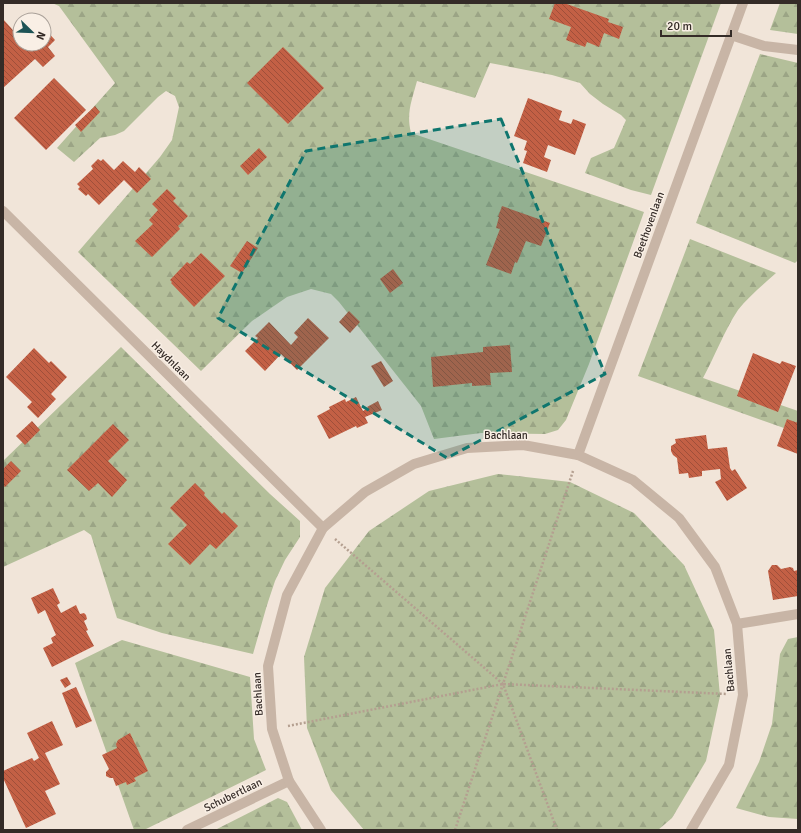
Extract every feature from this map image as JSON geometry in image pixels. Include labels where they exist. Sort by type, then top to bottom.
[{"type":"street","name":"Beethovenlaan","points":[[578,455],[743,3]]},
{"type":"street","points":[[731,35],[764,46],[798,50]]},
{"type":"street","name":"Haydnlaan","points":[[3,211],[323,528]]},
{"type":"street","name":"Bachlaan","points":[[321,830],[289,781],[272,729],[268,666],[287,595],[323,528],[365,492],[414,464],[467,448],[523,445],[578,455],[633,480],[680,518],[715,568],[737,624],[743,695],[729,765],[691,830]]},
{"type":"street","points":[[737,624],[798,614]]},
{"type":"street","name":"Schubertlaan","points":[[188,830],[289,781]]},
{"type":"path","points":[[455,830],[578,455]]},
{"type":"path","points":[[323,528],[503,684],[557,830]]},
{"type":"path","points":[[272,729],[503,684],[743,695]]},
{"type":"highlighted area","points":[[501,119],[605,374],[447,458],[218,318],[306,151]]},
{"type":"green space","points":[[52,3],[721,3],[651,195],[631,190],[585,173],[591,158],[614,148],[626,120],[590,94],[580,83],[552,75],[490,63],[475,98],[417,81],[409,113],[411,133],[644,212],[589,364],[566,420],[558,430],[545,434],[481,433],[434,439],[421,406],[339,302],[331,294],[311,289],[287,297],[252,321],[201,371],[78,252],[160,157],[172,140],[179,107],[175,96],[166,91],[124,131],[115,135],[100,138],[74,162],[57,148],[115,83],[59,6]]},
{"type":"green space","points":[[780,3],[798,3],[798,34],[770,30]]},
{"type":"green space","points":[[760,54],[798,63],[798,260],[795,263],[696,223]]},
{"type":"green space","points":[[690,239],[776,273],[751,295],[738,310],[728,326],[703,378],[798,411],[798,433],[638,376]]},
{"type":"green space","points":[[121,347],[270,494],[300,521],[300,537],[285,560],[275,581],[253,654],[162,633],[117,618],[91,535],[84,530],[3,567],[3,461]]},
{"type":"green space","points":[[498,474],[570,482],[634,513],[684,565],[714,630],[720,696],[706,761],[672,818],[658,830],[364,830],[331,790],[307,728],[304,657],[325,588],[369,531],[429,491]]},
{"type":"green space","points":[[798,637],[798,819],[769,817],[736,808],[759,762],[772,724],[780,654],[788,639]]},
{"type":"green space","points":[[122,640],[250,677],[254,739],[266,770],[144,830],[134,830],[75,663]]},
{"type":"green space","points":[[278,798],[287,802],[302,830],[215,830]]},
{"type":"building","points":[[555,3],[564,3],[609,19],[608,22],[623,27],[619,39],[604,33],[599,47],[587,42],[585,47],[566,40],[571,27],[549,19]]},
{"type":"building","points":[[3,19],[12,29],[12,52],[52,52],[55,56],[43,67],[35,59],[3,88]]},
{"type":"building","points":[[283,47],[324,88],[288,124],[247,83]]},
{"type":"building","points":[[54,78],[86,110],[46,150],[14,118]]},
{"type":"building","points":[[528,98],[562,111],[559,120],[571,124],[573,119],[586,124],[575,155],[548,145],[544,157],[551,160],[547,172],[523,163],[527,151],[524,150],[527,141],[514,136]]},
{"type":"building","points":[[95,106],[100,112],[81,132],[75,125]]},
{"type":"building","points":[[259,148],[267,157],[248,175],[240,166]]},
{"type":"building","points":[[98,159],[101,161],[103,159],[114,170],[123,161],[135,172],[139,167],[151,179],[137,193],[124,180],[99,205],[88,194],[86,196],[78,189],[80,187],[77,184],[93,169],[91,166]]},
{"type":"building","points":[[167,189],[176,198],[173,201],[188,216],[178,226],[180,229],[152,257],[135,241],[153,224],[149,220],[158,210],[152,204]]},
{"type":"building","points":[[502,206],[550,223],[541,246],[526,241],[517,263],[515,262],[511,274],[486,265],[500,229],[496,228]]},
{"type":"building","points":[[247,241],[258,248],[242,273],[230,266]]},
{"type":"building","points":[[201,253],[225,276],[194,307],[171,283],[172,282],[170,280],[187,262],[190,264]]},
{"type":"building","points":[[393,269],[403,283],[390,293],[380,279]]},
{"type":"building","points":[[349,311],[360,322],[350,333],[339,322]]},
{"type":"building","points":[[308,318],[329,338],[297,370],[281,354],[265,371],[245,351],[258,338],[255,336],[269,322],[291,345],[298,337],[294,333]]},
{"type":"building","points":[[510,345],[512,372],[490,373],[491,385],[472,386],[472,383],[433,387],[431,357],[483,352],[483,347]]},
{"type":"building","points":[[34,348],[49,363],[51,361],[67,377],[51,394],[56,399],[38,418],[27,407],[32,402],[6,377]]},
{"type":"building","points":[[753,353],[780,364],[782,361],[796,366],[778,412],[737,396]]},
{"type":"building","points":[[381,361],[393,381],[384,387],[371,366]]},
{"type":"building","points":[[356,397],[363,411],[378,401],[382,410],[365,417],[368,423],[357,428],[356,426],[329,439],[317,416],[330,409],[329,407],[345,399],[346,402]]},
{"type":"building","points":[[787,419],[798,423],[798,454],[777,446]]},
{"type":"building","points":[[32,421],[40,430],[25,445],[16,436]]},
{"type":"building","points":[[113,424],[129,440],[108,461],[127,480],[112,497],[98,483],[89,491],[67,470]]},
{"type":"building","points":[[706,435],[708,449],[727,447],[730,468],[732,471],[735,469],[747,488],[727,501],[715,482],[721,479],[720,469],[702,471],[702,476],[689,478],[688,473],[679,474],[677,458],[671,451],[671,446],[676,443],[675,439]]},
{"type":"building","points":[[11,461],[21,471],[5,487],[3,485],[3,469]]},
{"type":"building","points":[[195,483],[222,514],[224,512],[238,526],[216,549],[210,544],[190,565],[168,544],[187,525],[170,508]]},
{"type":"building","points":[[772,565],[777,565],[781,569],[790,567],[793,568],[794,571],[798,570],[798,596],[773,600],[768,571]]},
{"type":"building","points":[[53,588],[60,603],[57,605],[61,613],[76,605],[80,614],[84,613],[86,615],[87,619],[84,621],[88,630],[86,631],[94,646],[52,667],[43,648],[53,643],[51,638],[56,635],[45,610],[38,614],[31,598]]},
{"type":"building","points":[[67,677],[71,684],[65,688],[60,680]]},
{"type":"building","points":[[76,687],[92,721],[76,728],[62,693]]},
{"type":"building","points":[[52,721],[63,745],[45,753],[60,784],[45,791],[56,814],[26,828],[3,778],[3,771],[32,758],[34,761],[39,758],[27,733]]},
{"type":"building","points":[[130,733],[148,771],[134,778],[136,781],[127,785],[126,782],[116,786],[113,778],[106,776],[106,772],[109,769],[102,755],[117,748],[116,744],[118,740]]}]
